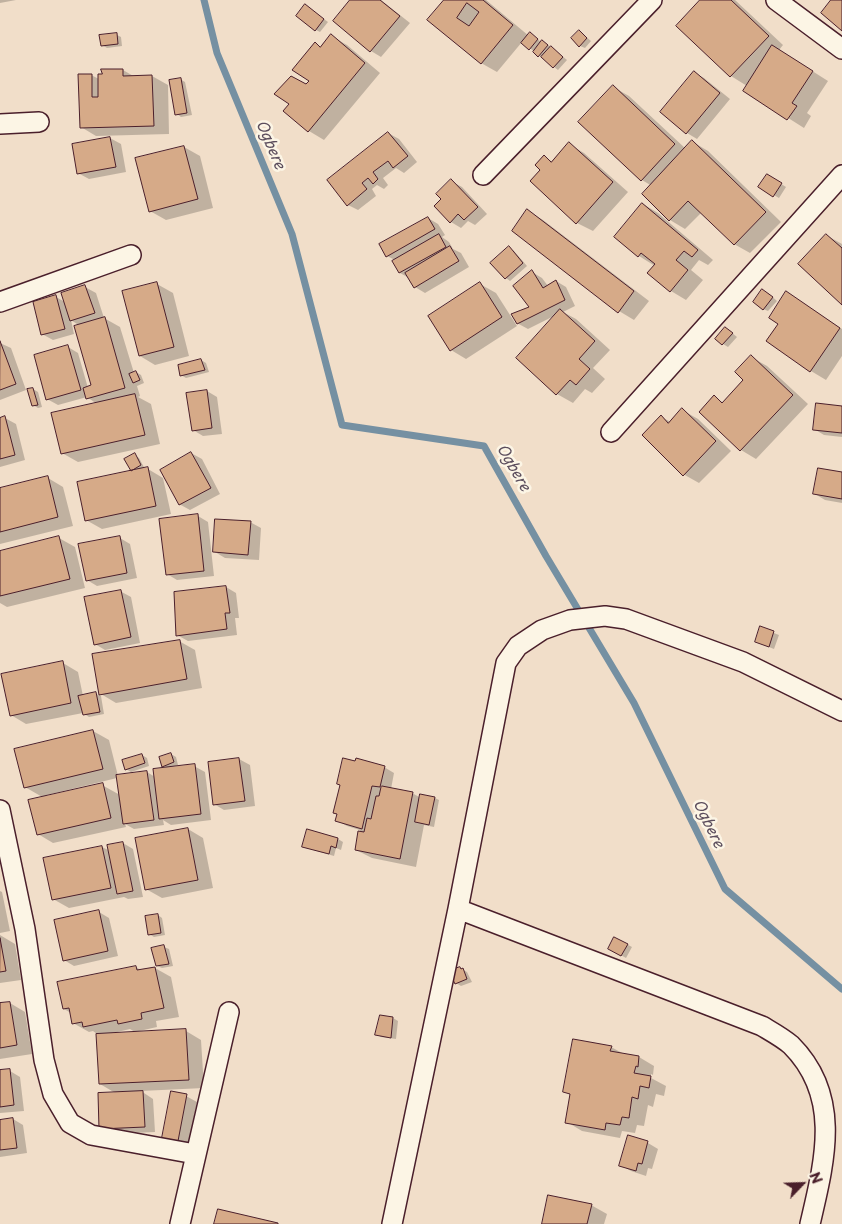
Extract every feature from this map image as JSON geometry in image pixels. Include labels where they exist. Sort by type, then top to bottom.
[{"type":"street","points":[[483,176],[652,0]]},
{"type":"street","points":[[776,0],[842,49]]},
{"type":"street","points":[[0,124],[39,122]]},
{"type":"street","points":[[611,432],[842,175]]},
{"type":"street","points":[[0,302],[131,255]]},
{"type":"street","points":[[392,1224],[458,909],[506,663],[518,646],[542,630],[570,620],[605,616],[626,619],[743,662],[842,711]]},
{"type":"street","points":[[0,810],[25,929],[44,1060],[53,1094],[70,1122],[91,1136],[195,1154]]},
{"type":"street","points":[[458,909],[762,1026],[791,1044],[814,1069],[823,1091],[830,1124],[828,1148],[810,1224]]},
{"type":"street","points":[[180,1224],[229,1012]]},
{"type":"building","points":[[350,0],[380,0],[400,16],[370,52],[333,21]]},
{"type":"building","points":[[444,0],[483,0],[513,25],[481,64],[427,20]],"holes":[[[467,3],[479,12],[469,26],[457,18]]]},
{"type":"building","points":[[700,0],[731,0],[769,36],[730,77],[676,26]]},
{"type":"building","points":[[831,0],[842,0],[842,31],[821,13]]},
{"type":"building","points":[[305,4],[324,19],[315,31],[296,16]]},
{"type":"building","points":[[579,30],[587,38],[579,47],[571,38]]},
{"type":"building","points":[[530,32],[538,39],[529,50],[521,43]]},
{"type":"building","points":[[117,33],[118,44],[101,46],[99,35]]},
{"type":"building","points":[[331,34],[365,63],[308,132],[283,111],[289,104],[274,94],[291,76],[306,84],[309,81],[292,70],[315,42],[320,47]]},
{"type":"building","points":[[542,40],[548,45],[538,57],[533,52]]},
{"type":"building","points":[[772,45],[813,71],[792,103],[797,106],[787,120],[743,91]]},
{"type":"building","points":[[551,46],[563,57],[553,68],[541,57]]},
{"type":"building","points":[[101,69],[123,69],[123,76],[152,75],[154,126],[80,128],[78,74],[92,74],[92,97],[98,97],[98,74],[102,74]]},
{"type":"building","points":[[694,71],[720,93],[686,134],[660,112]]},
{"type":"building","points":[[181,78],[187,113],[175,115],[169,80]]},
{"type":"building","points":[[613,85],[675,144],[641,181],[578,122]]},
{"type":"building","points":[[388,132],[408,156],[393,168],[388,161],[373,172],[378,179],[373,184],[368,178],[362,183],[367,189],[347,206],[327,180]]},
{"type":"building","points":[[110,137],[116,167],[77,174],[72,144]]},
{"type":"building","points":[[692,140],[766,212],[734,245],[688,201],[669,221],[642,194]]},
{"type":"building","points":[[569,142],[613,182],[576,224],[530,181],[540,170],[535,165],[544,155],[551,162]]},
{"type":"building","points":[[184,146],[198,199],[149,212],[135,158]]},
{"type":"building","points":[[767,174],[782,183],[773,197],[758,187]]},
{"type":"building","points":[[451,179],[478,207],[464,220],[458,214],[450,223],[434,206],[441,199],[436,194]]},
{"type":"building","points":[[642,203],[698,250],[692,257],[684,251],[676,260],[688,270],[670,292],[647,273],[655,264],[641,253],[638,257],[614,237]]},
{"type":"building","points":[[527,209],[634,291],[618,313],[512,231]]},
{"type":"building","points":[[428,217],[435,229],[386,257],[379,244]]},
{"type":"building","points":[[439,234],[446,247],[399,273],[392,261]]},
{"type":"building","points":[[826,234],[842,248],[842,305],[798,264]]},
{"type":"building","points":[[450,246],[459,261],[414,288],[405,273]]},
{"type":"building","points":[[509,246],[523,263],[505,279],[490,263]]},
{"type":"building","points":[[532,270],[543,288],[556,280],[565,300],[517,324],[511,314],[529,307],[513,286]]},
{"type":"building","points":[[157,282],[174,347],[139,356],[122,291]]},
{"type":"building","points":[[480,282],[502,317],[450,351],[428,316]]},
{"type":"building","points":[[85,285],[95,313],[70,321],[61,293]]},
{"type":"building","points":[[762,289],[773,297],[763,310],[753,302]]},
{"type":"building","points":[[786,291],[840,328],[810,372],[766,341],[778,324],[769,318]]},
{"type":"building","points":[[56,295],[65,329],[41,335],[33,302]]},
{"type":"building","points":[[560,309],[595,341],[579,359],[590,369],[576,385],[570,380],[556,395],[516,358]]},
{"type":"building","points":[[105,317],[125,388],[86,399],[83,388],[91,385],[74,326]]},
{"type":"building","points":[[725,327],[733,333],[722,345],[715,339]]},
{"type":"building","points":[[0,341],[16,384],[0,390]]},
{"type":"building","points":[[68,345],[81,390],[46,400],[34,355]]},
{"type":"building","points":[[751,355],[793,395],[740,451],[699,412],[714,395],[722,403],[743,380],[735,372]]},
{"type":"building","points":[[201,359],[205,370],[180,376],[178,365]]},
{"type":"building","points":[[136,371],[140,380],[133,383],[129,374]]},
{"type":"building","points":[[33,388],[38,405],[32,406],[27,389]]},
{"type":"building","points":[[207,390],[212,428],[192,431],[186,393]]},
{"type":"building","points":[[135,394],[145,435],[61,454],[51,413]]},
{"type":"building","points":[[816,403],[842,406],[842,433],[813,430]]},
{"type":"building","points":[[682,408],[716,441],[683,476],[642,435],[661,415],[668,423]]},
{"type":"building","points":[[5,416],[15,455],[0,459],[0,418]]},
{"type":"building","points":[[191,452],[211,488],[179,505],[160,470]]},
{"type":"building","points":[[135,453],[141,465],[131,471],[124,459]]},
{"type":"building","points":[[148,467],[156,506],[85,521],[77,482]]},
{"type":"building","points":[[818,468],[842,472],[842,499],[813,494]]},
{"type":"building","points":[[48,476],[58,517],[0,532],[0,488]]},
{"type":"building","points":[[198,514],[204,571],[166,575],[159,519]]},
{"type":"building","points":[[215,519],[251,521],[248,555],[213,552]]},
{"type":"building","points":[[59,536],[70,579],[0,596],[0,551]]},
{"type":"building","points":[[120,536],[127,573],[86,581],[78,544]]},
{"type":"building","points":[[226,586],[230,613],[225,613],[227,629],[176,636],[174,592]]},
{"type":"building","points":[[121,590],[131,637],[94,645],[84,597]]},
{"type":"building","points":[[760,626],[774,631],[769,647],[755,642]]},
{"type":"building","points":[[180,640],[187,679],[99,695],[92,654]]},
{"type":"building","points":[[63,661],[71,703],[10,716],[1,674]]},
{"type":"building","points":[[96,692],[100,712],[83,715],[78,696]]},
{"type":"building","points":[[93,730],[103,769],[24,788],[14,749]]},
{"type":"building","points":[[171,753],[174,762],[162,767],[159,757]]},
{"type":"building","points":[[142,754],[145,763],[125,770],[122,760]]},
{"type":"building","points":[[239,758],[245,801],[213,805],[208,762]]},
{"type":"building","points":[[343,758],[355,761],[356,758],[385,766],[380,787],[372,786],[362,829],[335,821],[337,814],[333,813],[340,785],[337,784]]},
{"type":"building","points":[[195,764],[201,814],[159,819],[153,769]]},
{"type":"building","points":[[147,771],[154,820],[123,824],[116,775]]},
{"type":"building","points":[[103,783],[111,818],[37,835],[28,800]]},
{"type":"building","points":[[382,786],[413,792],[400,859],[355,850],[358,831],[364,832],[367,818],[371,819],[376,796],[379,796]]},
{"type":"building","points":[[420,794],[435,797],[429,825],[415,822]]},
{"type":"building","points":[[188,828],[198,880],[145,890],[135,838]]},
{"type":"building","points":[[307,829],[338,838],[336,848],[331,846],[329,854],[302,847]]},
{"type":"building","points":[[123,842],[133,891],[117,894],[107,845]]},
{"type":"building","points":[[102,846],[111,888],[52,900],[43,858]]},
{"type":"building","points":[[99,910],[108,951],[63,961],[54,920]]},
{"type":"building","points":[[158,914],[161,933],[148,935],[145,916]]},
{"type":"building","points":[[614,937],[628,944],[621,956],[608,949]]},
{"type":"building","points":[[0,938],[6,971],[0,972]]},
{"type":"building","points":[[164,945],[169,964],[156,966],[151,948]]},
{"type":"building","points":[[136,966],[137,970],[155,967],[164,1008],[141,1013],[142,1019],[118,1024],[117,1020],[83,1027],[82,1022],[72,1024],[69,1008],[63,1009],[57,982]]},
{"type":"building","points":[[460,967],[461,969],[463,968],[467,979],[455,984],[449,971]]},
{"type":"building","points":[[10,1002],[17,1045],[0,1048],[0,1003]]},
{"type":"building","points":[[380,1015],[393,1017],[391,1038],[375,1035]]},
{"type":"building","points":[[186,1029],[189,1080],[99,1084],[96,1034]]},
{"type":"building","points":[[573,1039],[612,1046],[610,1051],[639,1056],[638,1067],[636,1066],[634,1073],[651,1076],[649,1088],[640,1086],[638,1099],[632,1097],[629,1118],[622,1117],[620,1125],[606,1123],[605,1130],[565,1123],[570,1094],[563,1092]]},
{"type":"building","points":[[10,1069],[14,1105],[0,1107],[0,1070]]},
{"type":"building","points":[[143,1091],[145,1127],[99,1129],[98,1093]]},
{"type":"building","points":[[171,1091],[187,1094],[178,1141],[162,1138]]},
{"type":"building","points":[[13,1118],[17,1148],[0,1150],[0,1120]]},
{"type":"building","points":[[628,1135],[648,1141],[642,1164],[638,1163],[636,1171],[619,1166]]},
{"type":"building","points":[[548,1195],[592,1204],[587,1224],[542,1224]]},
{"type":"building","points":[[218,1209],[278,1223],[278,1224],[214,1224]]},
{"type":"waterway","name":"Ogbere","points":[[204,0],[217,53],[292,234],[342,425],[484,446],[546,556],[634,703],[725,889],[842,989]]}]
